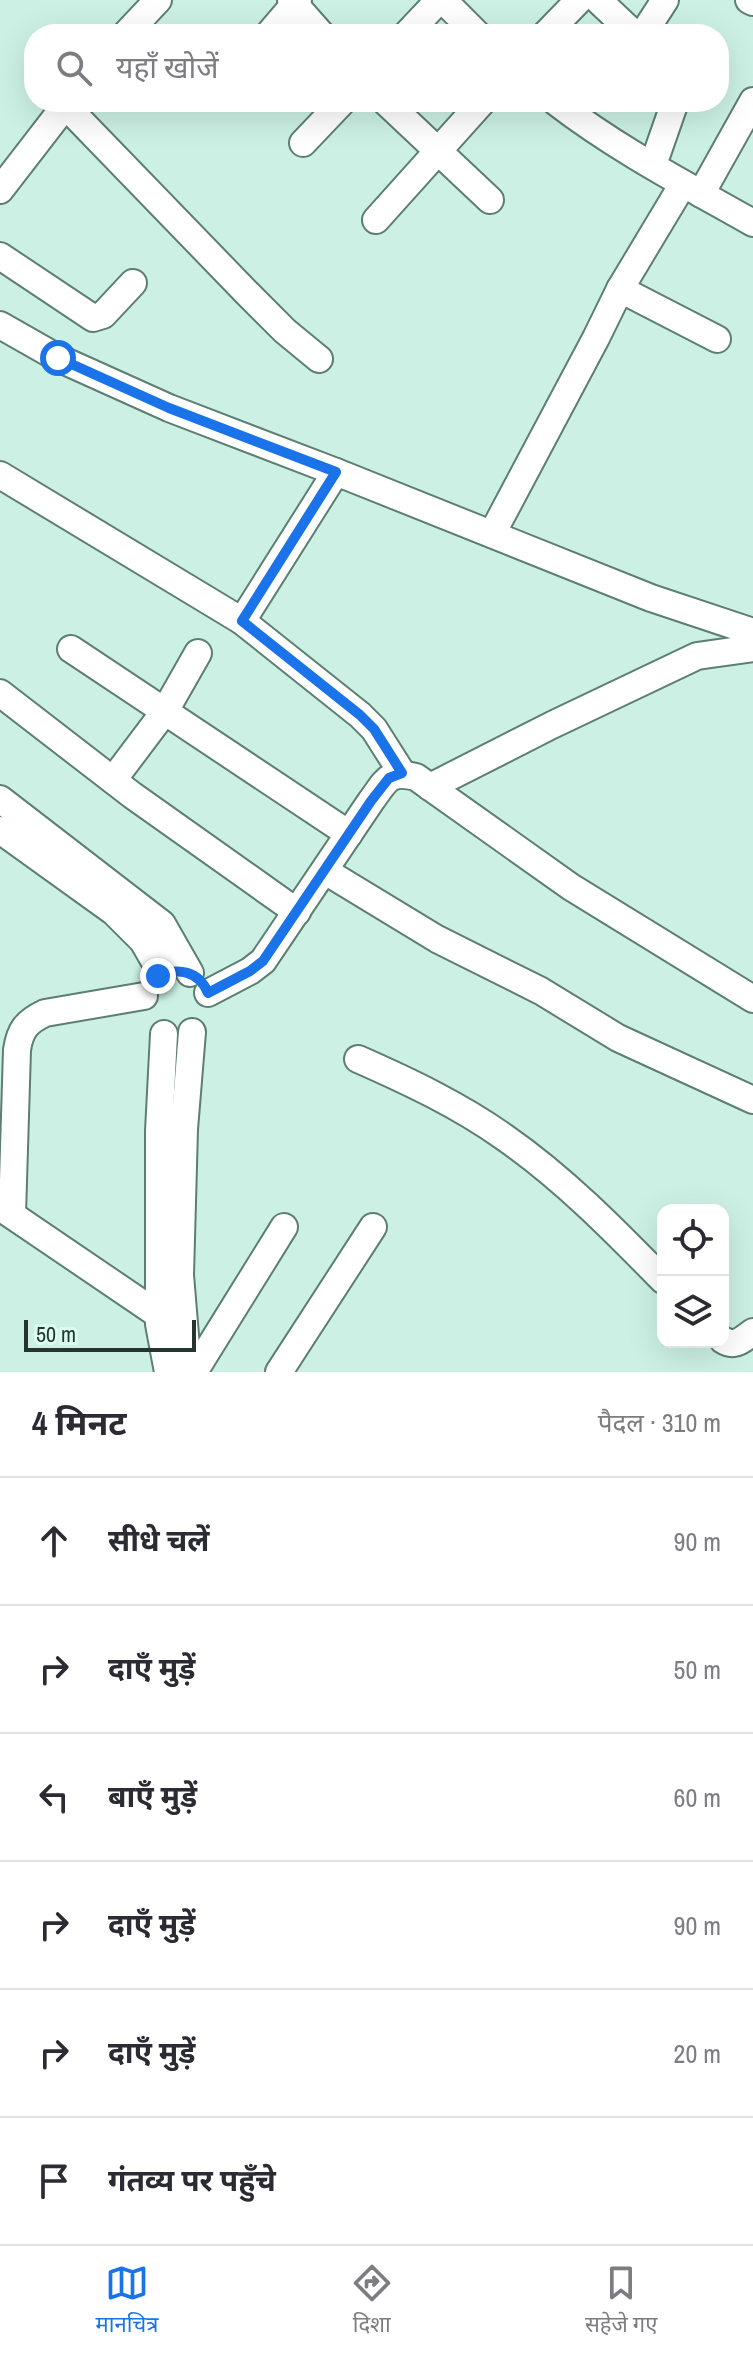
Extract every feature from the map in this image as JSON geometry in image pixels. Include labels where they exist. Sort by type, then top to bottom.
[{"type":"street","points":[[135,24],[158,0]]},
{"type":"street","points":[[417,24],[441,0],[466,24]]},
{"type":"street","points":[[556,24],[579,0]]},
{"type":"street","points":[[598,0],[623,24]]},
{"type":"street","points":[[649,24],[665,0]]},
{"type":"street","points":[[277,24],[294,1],[313,24]]},
{"type":"street","points":[[492,534],[620,289],[753,101]]},
{"type":"street","points":[[0,190],[60,112]]},
{"type":"street","points":[[74,112],[256,302],[319,359]]},
{"type":"street","points":[[303,143],[332,112]]},
{"type":"street","points":[[397,112],[490,200]]},
{"type":"street","points":[[376,220],[473,112]]},
{"type":"street","points":[[571,112],[692,189],[753,223]]},
{"type":"street","points":[[653,165],[672,112]]},
{"type":"street","points":[[0,256],[93,318],[103,315],[133,283]]},
{"type":"street","points":[[620,289],[717,339]]},
{"type":"street","points":[[0,325],[58,358],[169,408],[651,598],[753,632]]},
{"type":"street","points":[[242,621],[336,472]]},
{"type":"street","points":[[0,475],[242,621],[360,715],[374,729],[402,773]]},
{"type":"street","points":[[430,787],[697,656],[753,648]]},
{"type":"street","points":[[71,649],[349,834]]},
{"type":"street","points":[[113,780],[165,711],[198,653]]},
{"type":"street","points":[[0,693],[113,780],[297,912]]},
{"type":"street","points":[[208,993],[263,961],[389,778],[402,773],[416,777],[571,887],[753,999]]},
{"type":"street","points":[[0,799],[162,924],[190,973]]},
{"type":"street","points":[[0,830],[114,912],[143,941],[162,974]]},
{"type":"street","points":[[325,871],[437,939],[541,991],[618,1038],[753,1100]]},
{"type":"street","points":[[168,971],[190,973],[199,979],[208,993],[206,1019],[192,1032],[179,1037],[164,1034],[150,1024],[145,1014],[144,996],[150,983],[162,974],[168,971]]},
{"type":"street","points":[[144,996],[45,1013],[23,1027],[17,1050],[6,1210],[159,1315]]},
{"type":"street","points":[[192,1032],[184,1129],[180,1275],[187,1359],[192,1372]]},
{"type":"street","points":[[164,1034],[159,1131],[159,1315],[168,1372]]},
{"type":"street","points":[[358,1059],[415,1084],[503,1137],[588,1203],[659,1276]]},
{"type":"street","points":[[192,1372],[284,1227]]},
{"type":"street","points":[[279,1372],[373,1227]]},
{"type":"street","points":[[729,1343],[737,1343],[753,1332]]},
{"type":"route","points":[[58,358],[169,408],[336,472],[242,621],[360,715],[374,729],[402,773],[389,778],[371,801],[263,961],[208,993],[199,979],[190,973],[168,971],[158,976]]}]
